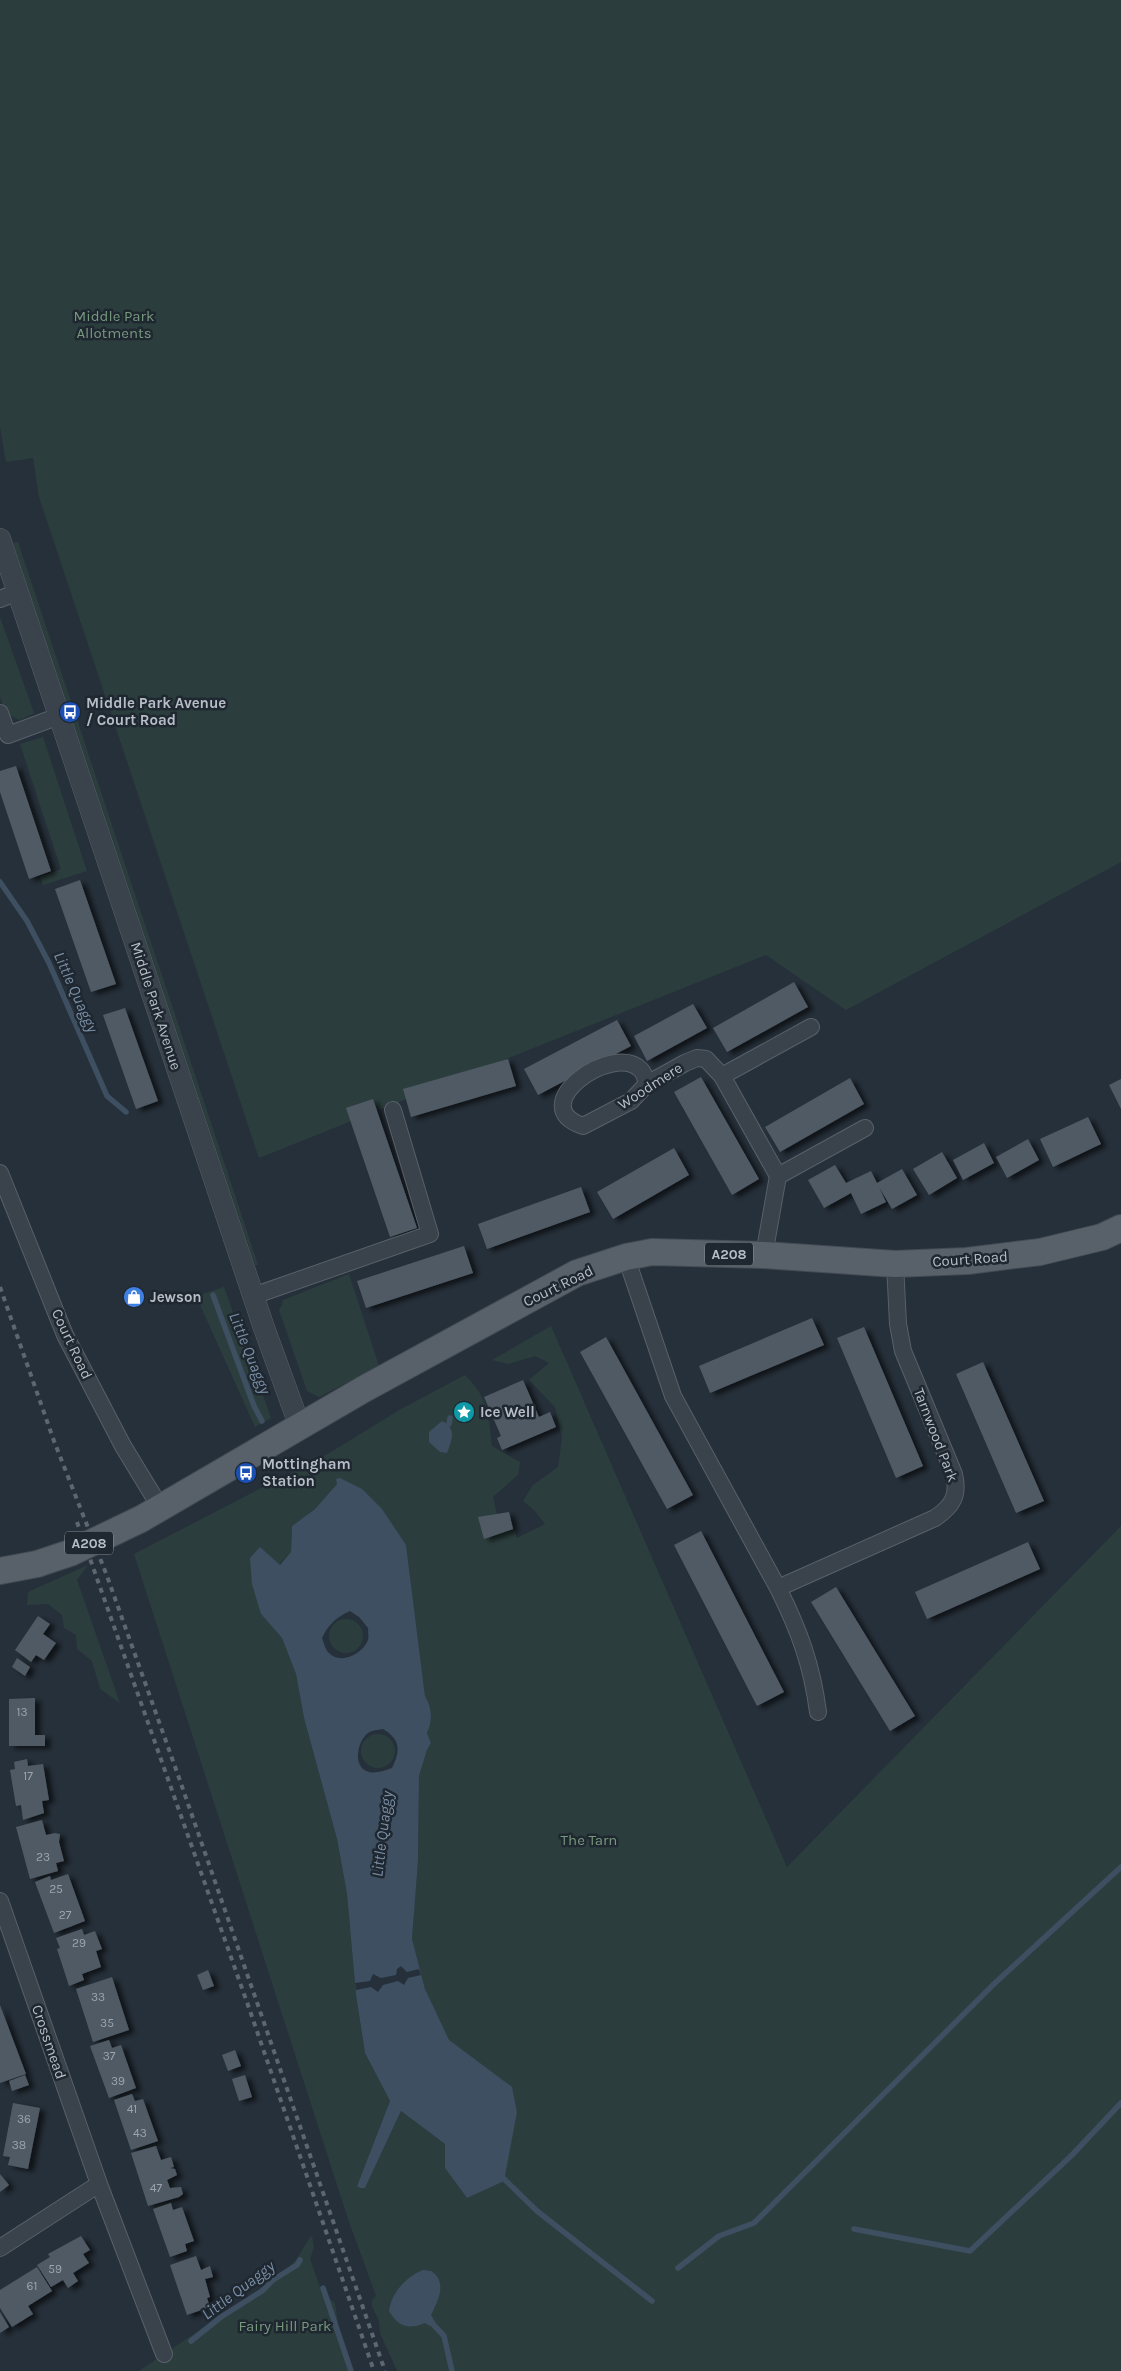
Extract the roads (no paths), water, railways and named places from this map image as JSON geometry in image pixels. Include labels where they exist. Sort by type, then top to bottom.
[{"type":"main road","name":"Court Road","points":[[0,1571],[37,1564],[70,1553],[150,1513],[300,1428],[364,1388],[578,1273],[626,1257],[652,1252],[764,1255],[895,1264],[1013,1256],[1076,1244],[1102,1237],[1121,1228]]},
{"type":"street","name":"Middle Park Avenue","points":[[0,539],[9,595],[59,716],[253,1296],[300,1428]]},
{"type":"street","points":[[0,713],[8,735],[59,716]]},
{"type":"street","points":[[722,1076],[811,1026]]},
{"type":"street","name":"Woodmere","points":[[647,1084],[641,1070],[622,1062],[602,1067],[583,1076],[567,1090],[564,1099],[567,1116],[573,1123],[583,1126],[631,1101],[647,1084],[697,1058],[706,1059],[722,1076],[778,1176]]},
{"type":"street","points":[[253,1296],[430,1234],[394,1110]]},
{"type":"street","points":[[764,1255],[778,1176],[865,1128]]},
{"type":"street","name":"Court Road","points":[[0,1173],[65,1334],[123,1446],[150,1513]]},
{"type":"street","points":[[626,1257],[673,1396],[778,1588],[796,1625],[814,1678],[818,1712]]},
{"type":"street","name":"Tarnwood Park","points":[[778,1588],[934,1518],[947,1510],[954,1500],[957,1488],[954,1474],[903,1351],[898,1324],[895,1264]]},
{"type":"street","name":"Crossmead","points":[[0,1901],[98,2184],[164,2354]]},
{"type":"street","points":[[0,2248],[98,2184]]},
{"type":"water","points":[[442,1421],[450,1427],[452,1435],[447,1453],[440,1452],[429,1442],[429,1432]]},
{"type":"water","points":[[340,1478],[362,1489],[382,1509],[406,1545],[425,1696],[431,1714],[427,1733],[431,1743],[419,1776],[418,1861],[412,1939],[425,1989],[449,2040],[512,2087],[517,2112],[504,2181],[467,2198],[445,2168],[445,2144],[401,2111],[365,2188],[357,2186],[390,2101],[365,2053],[356,1995],[347,1894],[337,1839],[304,1718],[296,1674],[282,1638],[261,1614],[252,1584],[250,1558],[260,1547],[280,1565],[291,1552],[292,1526],[315,1509],[337,1484],[336,1479]],"holes":[[[350,1611],[359,1617],[368,1628],[368,1640],[361,1650],[351,1656],[339,1658],[326,1650],[322,1638],[333,1622]],[[383,1729],[396,1741],[397,1756],[392,1768],[378,1772],[369,1772],[360,1765],[358,1760],[359,1748],[368,1733]]]},
{"type":"water","points":[[423,2270],[431,2271],[439,2281],[440,2292],[431,2315],[435,2322],[430,2326],[425,2323],[404,2326],[396,2321],[389,2311],[390,2304],[401,2286],[411,2276]]},
{"type":"waterway","name":"Little Quaggy","points":[[0,882],[27,921],[49,963],[107,1096],[126,1112]]},
{"type":"waterway","name":"Little Quaggy","points":[[213,1295],[254,1406],[262,1421]]},
{"type":"waterway","points":[[449,1424],[450,1418]]},
{"type":"waterway","points":[[678,2268],[719,2236],[754,2223],[995,1983],[1121,1867]]},
{"type":"waterway","points":[[854,2229],[970,2251],[1072,2155],[1121,2103]]},
{"type":"waterway","points":[[500,2175],[537,2211],[652,2301]]},
{"type":"waterway","name":"Little Quaggy","points":[[191,2341],[221,2317],[262,2291],[273,2280],[297,2265],[300,2260]]},
{"type":"waterway","points":[[323,2288],[351,2371]]},
{"type":"waterway","points":[[429,2320],[444,2336],[452,2371]]},
{"type":"railway","points":[[0,1287],[54,1441],[107,1576],[178,1775],[385,2371]]},
{"type":"railway","points":[[77,1522],[249,2008],[374,2371]]},
{"type":"place","name":"Middle Park Avenue / Court Road","points":[[70,712]]},
{"type":"place","name":"Jewson","points":[[134,1297]]},
{"type":"place","name":"Ice Well","points":[[464,1412]]},
{"type":"place","name":"Mottingham Station","points":[[246,1473]]},
{"type":"park label","name":"Middle Park Allotments","points":[[114,324]]},
{"type":"park label","name":"The Tarn","points":[[589,1840]]},
{"type":"park label","name":"Fairy Hill Park","points":[[285,2326]]}]
